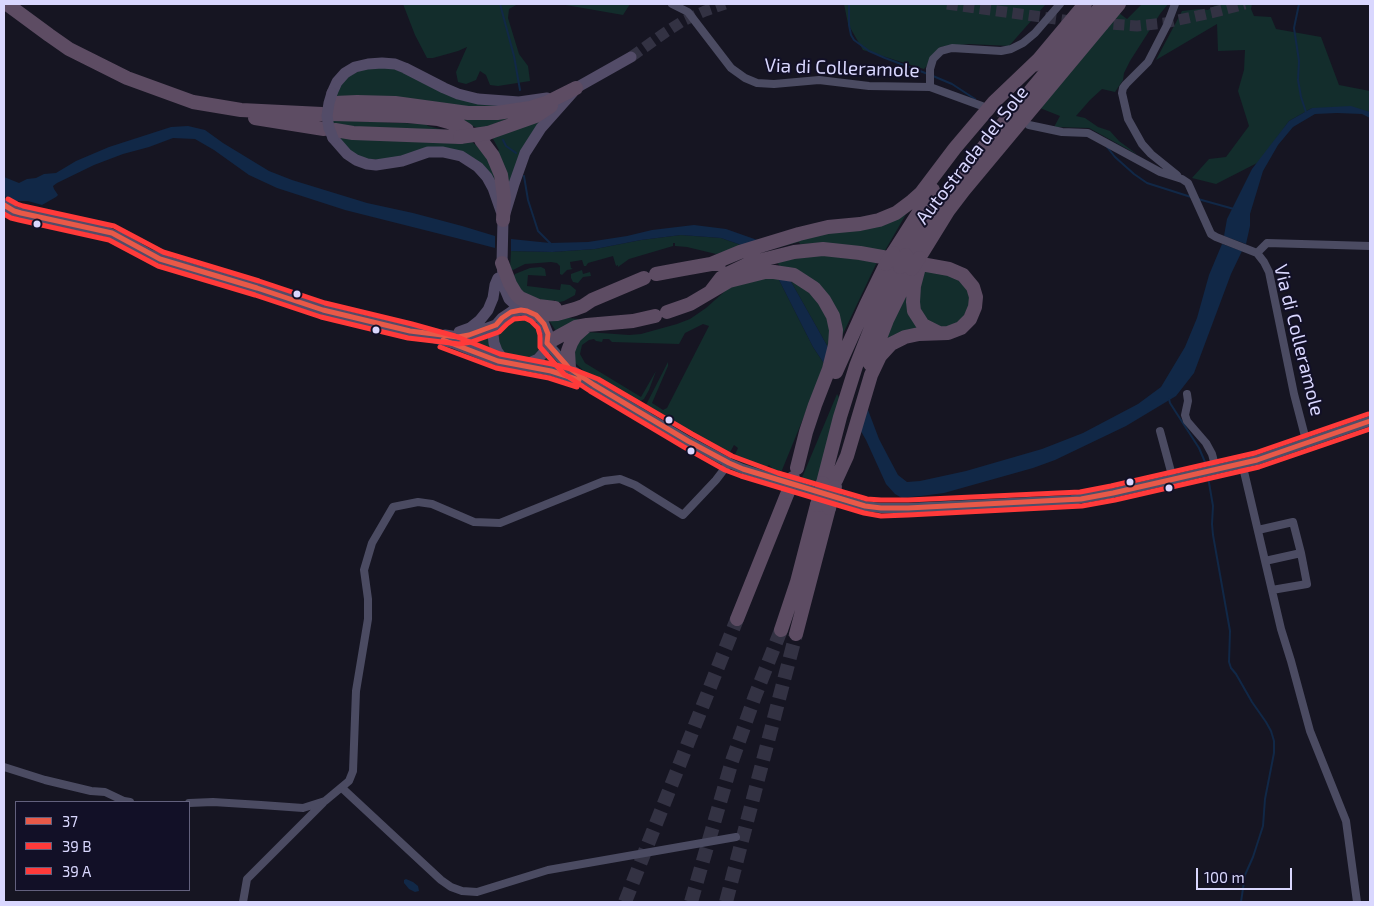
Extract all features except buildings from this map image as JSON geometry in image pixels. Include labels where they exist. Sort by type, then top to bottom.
[{"type":"highway","points":[[7,4],[69,49],[127,78],[193,102],[241,110],[329,106],[357,102],[395,103],[468,113],[497,113],[530,108],[546,103],[576,88]]},
{"type":"highway","name":"Autostrada del Sole","points":[[864,388],[875,348],[907,262],[924,204],[944,174],[1085,4]]},
{"type":"highway","name":"Autostrada del Sole","points":[[781,630],[831,484],[840,416],[856,366],[876,315],[907,262],[923,228],[956,180],[1103,4]]},
{"type":"highway","name":"Autostrada del Sole","points":[[737,618],[788,492],[828,383],[866,305],[907,262],[992,154],[1119,4]]},
{"type":"highway","points":[[4,10],[46,43],[104,76],[170,101],[193,102]]},
{"type":"highway","points":[[548,343],[576,327],[628,322],[661,314],[690,304],[736,278],[768,243],[814,230],[879,220],[896,212],[907,205],[925,188],[955,148],[994,102],[1039,59]]},
{"type":"highway","points":[[214,106],[249,117],[331,132],[463,133],[485,137],[536,116],[576,88]]},
{"type":"highway","points":[[329,106],[452,122],[463,133]]},
{"type":"highway","points":[[485,137],[501,175],[504,197],[504,220]]},
{"type":"highway","points":[[711,264],[734,266],[780,254],[809,249],[838,250],[946,268],[959,273],[973,287],[976,297],[975,307],[970,319],[964,325],[957,330],[942,334],[912,336],[898,340],[891,344],[880,356],[864,388],[847,456],[831,484]]},
{"type":"highway","points":[[907,262],[914,286],[914,311],[923,325],[942,334]]},
{"type":"highway","points":[[502,263],[513,290],[520,298],[528,302],[556,308],[581,300],[592,300]]},
{"type":"highway","points":[[536,315],[566,312],[650,276],[711,264],[750,263],[774,272],[794,275],[814,288],[828,306],[833,316],[836,330],[828,383]]},
{"type":"highway","points":[[711,291],[734,266]]},
{"type":"highway","points":[[569,368],[568,351],[571,343],[575,336],[587,325]]},
{"type":"highway","name":"Autostrada del Sole","points":[[796,634],[823,507]]},
{"type":"main road","points":[[504,220],[493,188],[486,177],[478,167],[461,156],[443,152],[428,152],[386,165],[376,165],[356,160],[347,154],[329,128],[328,103],[329,106],[337,82],[345,73],[355,67],[368,64],[395,64],[458,94],[478,99],[519,102],[546,98],[576,88],[631,57]]},
{"type":"main road","points":[[521,310],[509,299],[503,280],[504,220],[525,153],[541,128],[576,88]]},
{"type":"main road","points":[[4,205],[21,213],[88,226],[112,233],[160,259],[323,310],[410,330],[458,337],[497,324],[508,313],[521,310],[528,311],[536,315],[544,324],[548,334],[548,343],[544,352],[530,364],[515,364],[502,358],[496,351],[493,334],[497,324],[498,278]]},
{"type":"main road","points":[[448,335],[470,328],[488,310],[502,263]]},
{"type":"main road","points":[[410,330],[453,343],[498,361],[551,371],[594,385]]},
{"type":"main road","points":[[548,343],[569,368],[594,385],[729,463],[750,472],[813,491],[866,506],[881,508],[1072,500],[1113,493],[1257,460],[1370,421]]},
{"type":"street","name":"Via di Colleramole","points":[[672,4],[688,12],[730,68],[757,83],[774,84],[819,80],[868,86],[930,87],[982,106]]},
{"type":"street","points":[[930,87],[930,69],[933,59],[941,51],[952,48],[1001,51],[1010,49],[1036,33],[1060,4]]},
{"type":"street","points":[[1175,4],[1148,62],[1126,84],[1122,93],[1128,119],[1142,144],[1164,166],[1182,179]]},
{"type":"street","points":[[1029,125],[1062,132],[1088,133],[1160,172],[1182,179]]},
{"type":"street","name":"Via di Colleramole","points":[[1182,179],[1188,183],[1211,234],[1257,253],[1270,272],[1294,394],[1306,444]]},
{"type":"street","points":[[1257,253],[1267,243],[1370,246]]},
{"type":"street","points":[[1187,394],[1188,402],[1185,415],[1187,421],[1206,443],[1212,454],[1216,469]]},
{"type":"street","points":[[1160,431],[1173,479]]},
{"type":"street","points":[[242,902],[247,879],[325,801],[349,781],[353,771],[356,691],[368,619],[368,600],[364,570],[372,542],[393,508],[418,502],[432,504],[474,522],[500,523],[604,481],[620,479],[635,485],[683,515],[716,480],[729,463]]},
{"type":"street","points":[[1242,463],[1281,629],[1310,731],[1346,821],[1357,902]]},
{"type":"street","points":[[1258,530],[1294,522],[1307,584],[1272,590]]},
{"type":"street","points":[[1265,561],[1301,553]]},
{"type":"street","points":[[4,767],[45,780],[91,791],[105,792],[124,801]]},
{"type":"street","points":[[342,788],[441,880],[451,887],[462,891],[477,892],[548,870],[736,836]]},
{"type":"street","points":[[190,803],[213,802],[303,808],[325,801]]},
{"type":"green space","points":[[403,4],[518,4],[509,9],[508,18],[519,54],[528,66],[530,81],[498,86],[490,85],[486,75],[480,71],[476,80],[466,84],[458,82],[456,72],[467,47],[433,58],[427,58],[415,35]]},
{"type":"green space","points":[[560,4],[630,4],[623,15]]},
{"type":"green space","points":[[844,4],[1046,4],[1009,46],[969,44],[940,47],[924,69],[863,50],[848,24]]},
{"type":"green space","points":[[1142,4],[1168,4],[1130,61],[1123,80],[1115,92],[1102,89],[1076,116],[1085,118],[1098,127],[1110,131],[1119,141],[1138,155],[1089,128],[1054,127],[1060,116],[1040,108],[1119,13],[1127,19]]},
{"type":"green space","points":[[1252,4],[1251,9],[1254,16],[1271,17],[1276,29],[1321,37],[1339,85],[1370,91],[1370,112],[1312,108],[1289,121],[1259,162],[1216,184],[1192,178],[1209,159],[1226,157],[1249,126],[1238,91],[1244,70],[1245,50],[1218,51],[1217,24],[1156,60],[1182,11],[1208,10],[1214,6]]},
{"type":"green space","points":[[367,67],[388,67],[503,106],[502,110],[368,96],[335,96],[347,77]]},
{"type":"green space","points":[[439,112],[527,112],[480,129]]},
{"type":"green space","points":[[549,112],[509,185],[497,152],[499,150],[492,137]]},
{"type":"green space","points":[[332,120],[426,124],[452,132],[334,128]]},
{"type":"green space","points":[[336,136],[471,141],[482,150],[489,160],[498,182],[458,152],[383,160],[367,159],[354,154]]},
{"type":"green space","points":[[909,209],[883,254],[828,243],[800,244],[799,242],[776,248],[776,246]]},
{"type":"green space","points":[[681,235],[721,238],[744,246],[716,254],[675,246],[675,243],[673,243],[673,246],[629,259],[618,267],[613,256],[588,263],[586,266],[584,266],[582,260],[570,262],[573,269],[567,270],[562,275],[560,274],[560,266],[557,263],[551,262],[525,264],[513,270],[510,269],[511,251],[552,252],[595,249]]},
{"type":"green space","points":[[813,256],[830,256],[877,262],[842,336],[838,315],[780,267],[777,262]]},
{"type":"green space","points":[[541,267],[545,269],[546,276],[528,275],[527,286],[560,290],[561,284],[570,285],[576,290],[575,295],[555,303],[555,300],[550,302],[524,295],[512,279],[515,274],[530,268]]},
{"type":"green space","points":[[921,269],[947,273],[965,282],[971,304],[958,326],[938,328],[919,314]]},
{"type":"green space","points":[[582,270],[583,274],[590,272],[591,276],[583,277],[578,283],[573,282],[571,274]]},
{"type":"green space","points":[[777,276],[813,347],[825,365],[780,475],[770,471],[772,468],[769,465],[757,470],[733,459],[738,448],[734,445],[728,456],[699,441],[647,409],[646,405],[668,362],[652,403],[663,410],[667,408],[709,326],[703,324],[685,333],[679,344],[612,342],[609,339],[603,339],[602,342],[594,339],[582,345],[580,354],[585,363],[641,397],[656,371],[644,399],[637,403],[584,371],[574,362],[573,355],[577,344],[587,332],[641,334],[677,324],[690,319],[706,308],[733,284]]},
{"type":"green space","points":[[789,278],[812,291],[830,319],[829,349]]},
{"type":"green space","points":[[908,290],[923,328],[886,341],[893,319]]},
{"type":"green space","points":[[516,316],[524,316],[536,322],[542,338],[536,354],[524,360],[516,360],[504,354],[498,342],[498,334],[504,322]]},
{"type":"green space","points":[[560,317],[578,319],[578,321],[556,331],[548,319]]},
{"type":"green space","points":[[489,332],[491,352],[449,338]]},
{"type":"green space","points":[[550,351],[582,378],[543,365],[543,361]]},
{"type":"green space","points":[[837,394],[840,399],[818,486],[801,480]]},
{"type":"water","points":[[1351,106],[1370,112],[1370,118],[1362,114],[1315,114],[1293,127],[1278,145],[1263,171],[1250,214],[1250,226],[1246,244],[1224,236],[1227,219],[1252,169],[1289,121],[1312,108]]},
{"type":"water","points":[[188,126],[205,130],[269,171],[367,203],[413,213],[495,236],[495,248],[345,210],[277,188],[249,175],[195,139],[173,138],[94,165],[53,186],[58,195],[42,205],[28,201],[15,201],[4,196],[4,177],[19,183],[44,174],[56,173],[76,161],[109,147],[171,127]]},
{"type":"water","points":[[694,225],[726,229],[760,241],[744,246],[721,238],[681,235],[595,249],[552,252],[511,251],[511,239],[550,243],[588,242],[652,230]]},
{"type":"water","points":[[1222,244],[1242,251],[1231,274],[1194,373],[1176,396],[1126,426],[1055,460],[1033,468],[944,493],[921,496],[902,498],[895,494],[886,484],[858,426],[865,402],[879,439],[890,460],[898,475],[907,482],[966,471],[1042,449],[1083,433],[1138,404],[1161,387],[1185,347],[1197,318],[1209,275]]},
{"type":"water","points":[[777,276],[789,278],[829,349],[825,365],[813,347]]},
{"type":"water","points":[[406,879],[418,886],[419,891],[415,892],[409,889],[404,883]]},
{"type":"waterway","points":[[500,4],[514,56],[520,90]]},
{"type":"waterway","points":[[849,4],[849,25],[854,40],[869,51],[928,74]]},
{"type":"waterway","points":[[1299,4],[1294,28],[1299,61],[1298,80],[1306,112]]},
{"type":"waterway","points":[[933,76],[952,84],[975,99]]},
{"type":"waterway","points":[[503,140],[506,146],[516,153]]},
{"type":"waterway","points":[[1107,147],[1115,157],[1147,183],[1191,197]]},
{"type":"waterway","points":[[524,176],[528,200],[538,231],[551,244]]},
{"type":"waterway","points":[[1198,199],[1234,209]]},
{"type":"waterway","points":[[1169,399],[1199,448],[1205,462]]},
{"type":"waterway","points":[[1208,477],[1213,506],[1213,535],[1230,631],[1229,662],[1266,722],[1274,741],[1274,753],[1265,799],[1263,826],[1245,875],[1241,902]]},
{"type":"tunnel","points":[[631,57],[683,21],[725,4]]},
{"type":"tunnel","points":[[947,4],[1078,22]]},
{"type":"tunnel","points":[[1097,23],[1137,26],[1165,23],[1245,4]]},
{"type":"tunnel","points":[[987,108],[1011,118]]},
{"type":"tunnel","points":[[625,902],[737,619]]},
{"type":"tunnel","points":[[691,902],[732,761],[781,630]]},
{"type":"tunnel","points":[[726,902],[796,634]]},
{"type":"transit line","points":[[8,199],[23,206],[114,226],[163,252],[325,303],[455,336],[500,354],[575,370],[598,379],[732,456],[778,473],[867,499],[908,500],[1080,492],[1255,453],[1368,414]]},
{"type":"transit line","name":"37","points":[[4,205],[21,213],[112,233],[160,259],[323,310],[410,331],[458,337],[496,325],[511,312],[527,311],[536,315],[544,324],[548,334],[547,343],[569,368],[688,441],[743,469],[865,506],[908,508],[1081,499],[1257,460],[1370,421]]},
{"type":"transit line","points":[[4,214],[19,220],[109,240],[158,266],[321,317],[408,338],[459,344],[471,342],[499,332],[514,319],[525,318],[538,328],[540,347],[564,374],[725,470],[864,513],[881,516],[1082,506],[1259,467],[1370,429]]},
{"type":"transit line","name":"37","points":[[443,340],[498,361],[551,371],[579,380]]},
{"type":"transit line","points":[[440,347],[496,368],[549,378],[577,387]]}]
